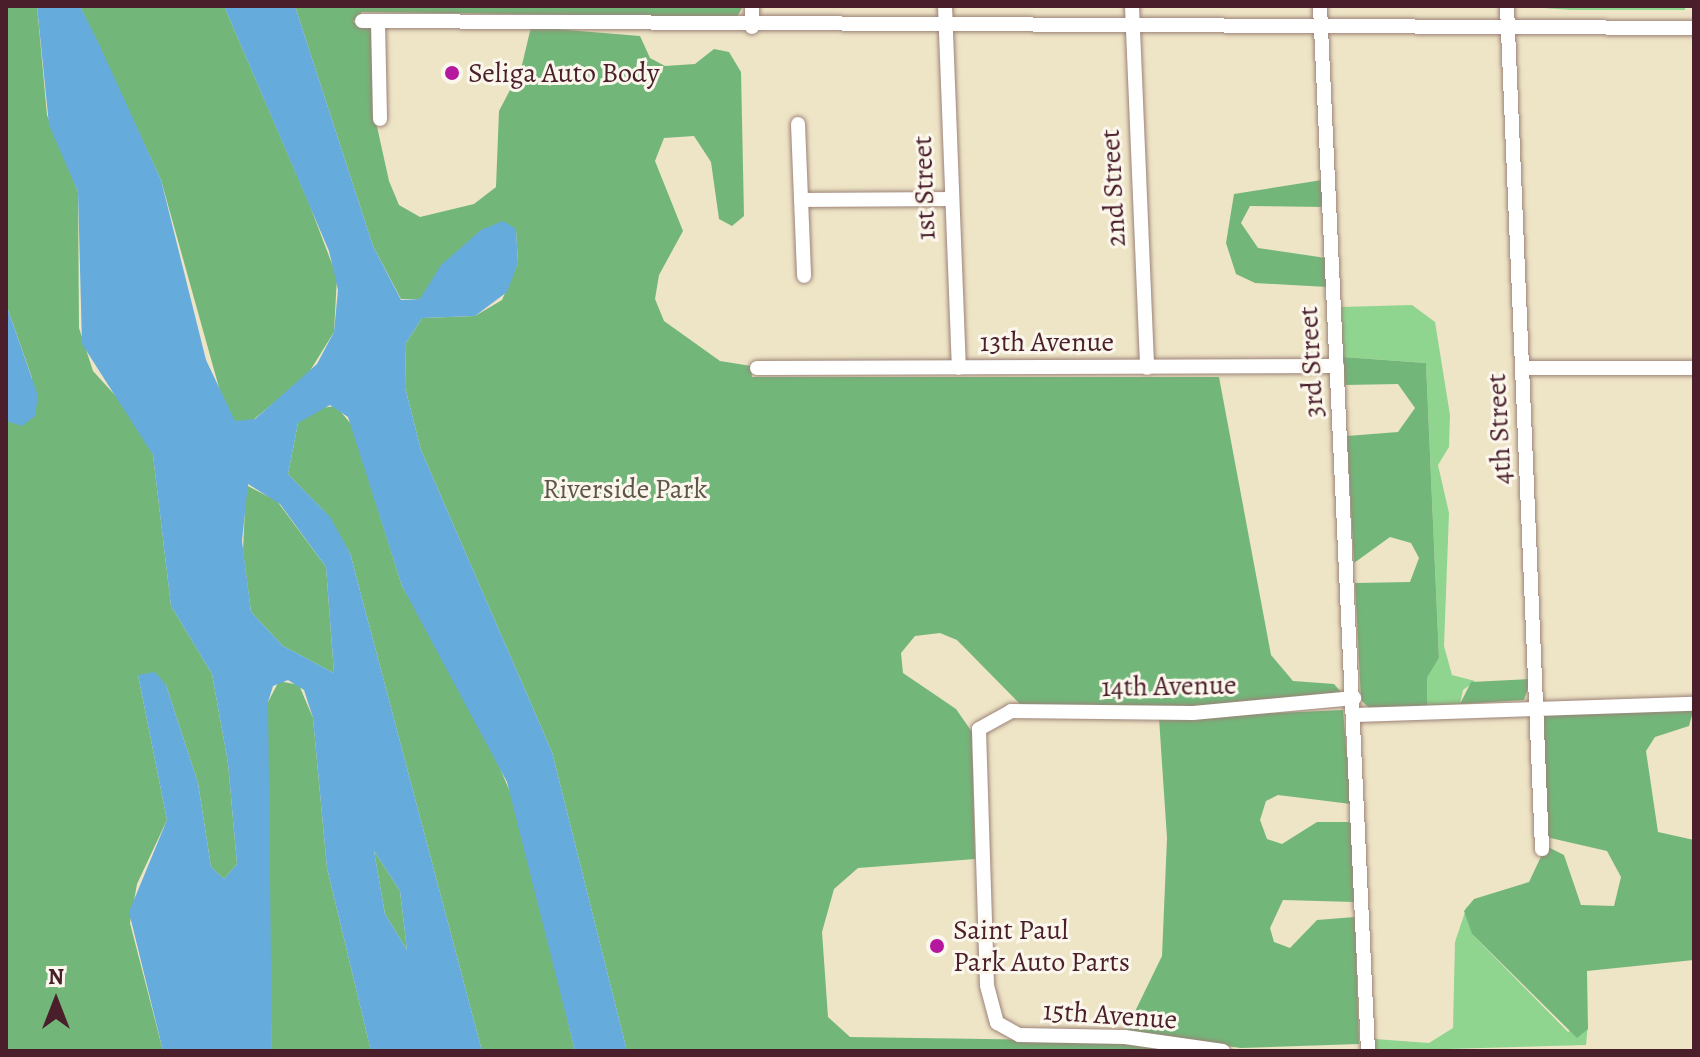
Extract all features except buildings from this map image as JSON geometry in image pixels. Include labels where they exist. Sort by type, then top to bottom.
[{"type":"street","points":[[752,6],[752,27]]},
{"type":"street","name":"1st Street","points":[[945,6],[950,199],[959,368]]},
{"type":"street","name":"2nd Street","points":[[1132,6],[1147,368]]},
{"type":"street","name":"3rd Street","points":[[1320,6],[1355,715],[1368,1051]]},
{"type":"street","name":"4th Street","points":[[1507,6],[1540,706],[1542,849]]},
{"type":"street","points":[[362,21],[752,27],[1694,28]]},
{"type":"street","points":[[378,22],[380,119]]},
{"type":"street","points":[[798,124],[804,276]]},
{"type":"street","points":[[801,200],[950,199]]},
{"type":"street","name":"13th Avenue","points":[[757,368],[1337,366]]},
{"type":"street","points":[[1522,368],[1694,368]]},
{"type":"street","name":"14th Avenue","points":[[997,1023],[987,985],[976,765],[977,734],[986,720],[1016,711],[1202,713],[1354,698]]},
{"type":"street","points":[[1355,715],[1540,706],[1694,704]]},
{"type":"street","name":"15th Avenue","points":[[997,1023],[1019,1035],[1135,1038],[1223,1051]]},
{"type":"green space","points":[[6,6],[37,6],[47,115],[78,192],[79,328],[93,371],[133,415],[153,455],[171,606],[212,674],[228,763],[237,864],[224,879],[211,867],[198,783],[166,685],[138,675],[167,820],[137,884],[130,923],[163,1051],[6,1051],[6,421],[32,378],[6,304]]},
{"type":"green space","points":[[80,6],[224,6],[310,206],[337,277],[334,332],[308,374],[252,421],[235,421],[225,409],[161,180]]},
{"type":"green space","name":"Riverside Park","points":[[295,6],[743,6],[737,17],[362,12],[353,22],[373,28],[376,122],[389,181],[399,205],[420,217],[474,204],[496,187],[499,111],[521,69],[531,27],[640,36],[650,58],[665,66],[695,64],[714,49],[729,52],[741,72],[744,216],[732,226],[719,219],[711,162],[694,136],[664,138],[655,161],[683,231],[659,275],[655,299],[664,321],[720,361],[751,366],[752,377],[1219,377],[1271,655],[1293,681],[1334,684],[1341,692],[1207,708],[1022,706],[957,640],[940,633],[915,636],[901,653],[903,673],[956,709],[972,732],[975,859],[858,868],[834,889],[822,932],[828,1017],[850,1037],[1109,1041],[1190,1051],[627,1051],[552,752],[421,450],[405,387],[406,343],[422,318],[475,316],[502,300],[518,263],[516,230],[481,230],[420,299],[401,299],[373,246]]},
{"type":"green space","points":[[1518,6],[1685,6],[1685,10],[1571,10]]},
{"type":"green space","points":[[1322,180],[1324,207],[1250,206],[1241,223],[1258,248],[1326,258],[1327,287],[1255,283],[1236,274],[1226,243],[1234,194]]},
{"type":"green space","points":[[1412,305],[1435,322],[1450,415],[1449,447],[1438,465],[1449,513],[1444,646],[1452,675],[1475,681],[1463,690],[1460,704],[1427,706],[1427,678],[1439,658],[1426,363],[1343,357],[1341,307]]},
{"type":"green space","points":[[1343,357],[1426,363],[1439,658],[1427,678],[1427,706],[1370,709],[1361,700],[1355,583],[1410,582],[1419,558],[1411,543],[1390,537],[1354,563],[1347,436],[1398,432],[1415,408],[1398,384],[1345,385]]},
{"type":"green space","points":[[336,406],[351,424],[402,586],[481,723],[515,804],[575,1051],[482,1051],[350,553],[323,510],[288,474],[298,423],[313,409]]},
{"type":"green space","points":[[246,485],[277,501],[326,567],[334,673],[283,646],[251,612],[243,551]]},
{"type":"green space","points":[[1531,679],[1524,700],[1460,704],[1471,682]]},
{"type":"green space","points":[[279,681],[299,685],[313,718],[327,868],[371,1051],[272,1051],[265,836],[268,702]]},
{"type":"green space","points":[[1694,708],[1689,726],[1655,737],[1646,751],[1658,832],[1694,840],[1694,960],[1587,971],[1588,1029],[1577,1038],[1472,934],[1464,911],[1474,899],[1529,882],[1546,846],[1564,855],[1581,905],[1614,906],[1621,877],[1607,851],[1546,837],[1544,716]]},
{"type":"green space","points":[[1343,710],[1351,804],[1278,795],[1266,801],[1260,820],[1267,839],[1282,844],[1317,822],[1351,822],[1354,902],[1283,900],[1270,928],[1274,942],[1290,948],[1317,920],[1355,917],[1359,1044],[1241,1048],[1125,1032],[1162,956],[1167,838],[1159,718]]},
{"type":"green space","points":[[374,851],[400,891],[407,950],[385,914]]},
{"type":"green space","points":[[1467,906],[1472,934],[1568,1032],[1588,1023],[1586,1045],[1375,1051],[1375,1039],[1429,1043],[1453,1028],[1455,942]]},
{"type":"water","points":[[37,6],[80,6],[161,180],[206,360],[235,421],[255,419],[317,364],[334,332],[338,290],[329,251],[224,6],[295,6],[373,246],[401,300],[420,299],[441,265],[481,230],[503,221],[516,229],[518,263],[507,292],[475,316],[422,318],[406,343],[405,387],[421,450],[552,752],[627,1051],[575,1051],[507,782],[402,586],[348,417],[330,405],[298,423],[288,474],[330,517],[350,553],[482,1051],[371,1051],[327,868],[313,718],[304,690],[288,680],[273,686],[268,702],[272,1051],[163,1051],[129,912],[167,820],[138,675],[155,672],[166,685],[198,783],[211,867],[224,879],[237,864],[228,763],[212,674],[171,606],[153,455],[82,344],[78,192],[49,125]],"holes":[[[248,484],[280,504],[326,567],[334,673],[283,646],[251,612],[242,541]],[[374,851],[400,891],[407,950],[385,914]]]},
{"type":"water","points":[[6,304],[38,396],[35,416],[22,426],[6,421]]},
{"type":"place","name":"Seliga Auto Body","points":[[452,73]]},
{"type":"place","name":"Saint Paul Park Auto Parts","points":[[937,946]]}]
